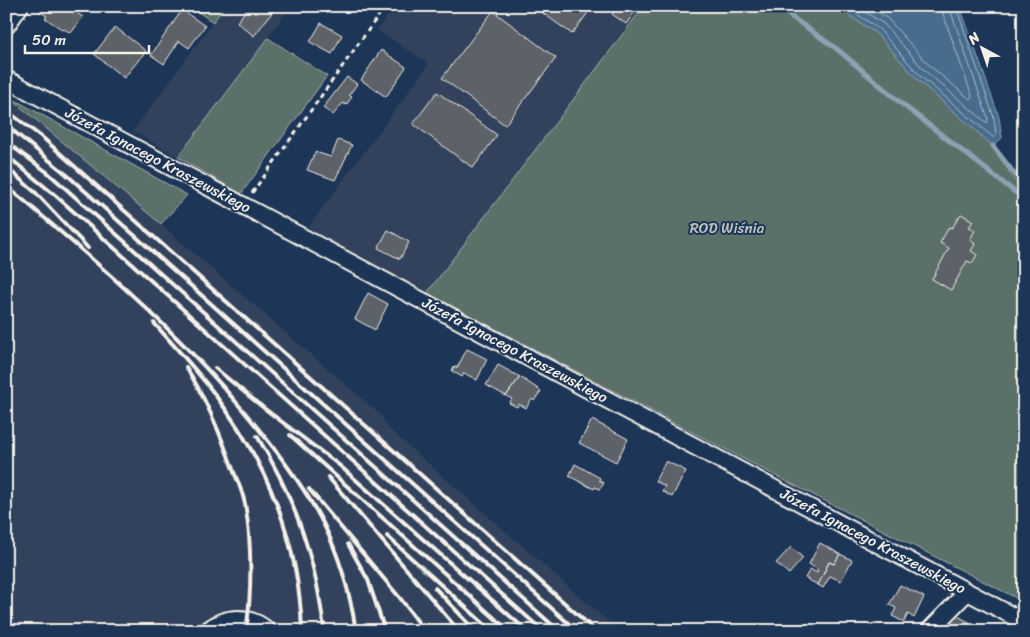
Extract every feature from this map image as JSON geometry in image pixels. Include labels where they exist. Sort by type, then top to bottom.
[{"type":"street","points":[[6,26],[20,6]]},
{"type":"street","name":"Józefa Ignacego Kraszewskiego","points":[[6,80],[1024,622]]},
{"type":"street","points":[[928,631],[967,592]]},
{"type":"street","points":[[207,631],[215,624],[227,619],[248,619],[260,623],[268,631]]},
{"type":"path","points":[[243,206],[384,8]]},
{"type":"shaded area","points":[[225,6],[291,6],[178,157],[133,131]]},
{"type":"shaded area","points":[[395,6],[644,6],[427,293],[307,229],[429,64],[377,30]]},
{"type":"shaded area","points":[[6,96],[127,195],[381,415],[388,428],[619,631],[6,631]]},
{"type":"green space","points":[[189,6],[225,6],[213,22]]},
{"type":"green space","name":"ROD Wiśnia","points":[[644,6],[835,6],[876,33],[917,79],[993,146],[1024,195],[1024,602],[774,475],[427,293]]},
{"type":"green space","points":[[268,38],[327,76],[241,194],[178,157]]},
{"type":"green space","points":[[6,95],[187,195],[161,224]]},
{"type":"water","points":[[835,6],[960,6],[999,117],[1002,138],[993,146],[917,79],[876,33]]},
{"type":"building","points":[[44,6],[67,6],[83,17],[71,33],[45,18],[47,16],[40,12]]},
{"type":"building","points":[[249,6],[277,6],[254,36],[237,22]]},
{"type":"building","points":[[533,6],[584,6],[590,10],[572,34]]},
{"type":"building","points":[[618,6],[639,6],[626,24],[612,14]]},
{"type":"building","points":[[182,10],[205,26],[189,48],[179,41],[164,64],[151,55]]},
{"type":"building","points":[[493,11],[556,58],[505,125],[442,78]]},
{"type":"building","points":[[321,23],[342,35],[332,54],[310,42]]},
{"type":"building","points":[[115,27],[146,51],[124,78],[94,54]]},
{"type":"building","points":[[381,50],[406,67],[386,97],[361,80]]},
{"type":"building","points":[[347,77],[357,84],[349,95],[352,97],[346,105],[343,103],[333,115],[323,108]]},
{"type":"building","points":[[437,92],[497,135],[473,168],[413,124]]},
{"type":"building","points":[[338,140],[352,145],[335,180],[307,170],[315,152],[331,157]]},
{"type":"building","points":[[961,214],[973,221],[969,227],[975,230],[970,240],[975,244],[971,251],[977,255],[972,263],[967,261],[951,290],[932,279],[949,248],[940,243],[949,227],[952,228]]},
{"type":"building","points":[[388,230],[409,242],[400,259],[378,248]]},
{"type":"building","points":[[368,293],[388,304],[375,330],[355,319]]},
{"type":"building","points":[[467,349],[487,359],[477,380],[464,373],[462,377],[452,371],[454,366],[457,368]]},
{"type":"building","points":[[498,365],[520,377],[506,396],[486,385]]},
{"type":"building","points":[[520,377],[541,391],[526,408],[519,404],[517,407],[509,403],[512,399],[506,396]]},
{"type":"building","points":[[592,420],[628,439],[616,462],[579,443]]},
{"type":"building","points":[[666,461],[686,471],[672,497],[662,491],[665,486],[655,481]]},
{"type":"building","points":[[575,464],[600,478],[599,480],[604,483],[600,489],[595,487],[594,489],[569,476]]},
{"type":"building","points":[[820,543],[840,554],[834,564],[829,562],[818,585],[805,578],[810,569],[817,573],[818,570],[809,564]]},
{"type":"building","points":[[791,547],[803,558],[789,574],[776,563]]},
{"type":"building","points":[[840,554],[852,560],[841,581],[830,576],[823,588],[818,585],[829,562],[834,564]]},
{"type":"building","points":[[900,585],[924,597],[914,618],[908,614],[904,622],[892,616],[896,608],[889,605]]},
{"type":"building","points":[[952,613],[986,631],[942,631]]},
{"type":"waterway","points":[[776,6],[837,49],[902,104],[1024,199]]},
{"type":"waterway","points":[[993,146],[1024,186]]},
{"type":"railway","points":[[6,110],[43,138],[596,631]]},
{"type":"railway","points":[[6,125],[66,174],[577,631]]},
{"type":"railway","points":[[6,142],[47,172],[559,631]]},
{"type":"railway","points":[[6,155],[55,195],[543,631]]},
{"type":"railway","points":[[6,167],[36,193],[88,248]]},
{"type":"railway","points":[[6,186],[84,252],[166,328],[224,387],[264,436],[286,464],[323,523],[344,576],[356,631]]},
{"type":"railway","points":[[154,323],[213,392],[250,447],[265,476],[277,505],[295,566],[300,598],[302,631]]},
{"type":"railway","points":[[186,367],[201,392],[213,418],[244,500],[249,535],[250,568],[246,631]]},
{"type":"railway","points":[[215,368],[339,465],[527,631]]},
{"type":"railway","points":[[290,435],[509,631]]},
{"type":"railway","points":[[257,436],[282,482],[302,530],[316,579],[324,631]]},
{"type":"railway","points":[[328,477],[459,631]]},
{"type":"railway","points":[[309,489],[400,598],[425,631]]},
{"type":"railway","points":[[387,536],[492,631]]},
{"type":"railway","points":[[348,544],[368,580],[385,631]]},
{"type":"railway","points":[[435,588],[476,631]]}]
